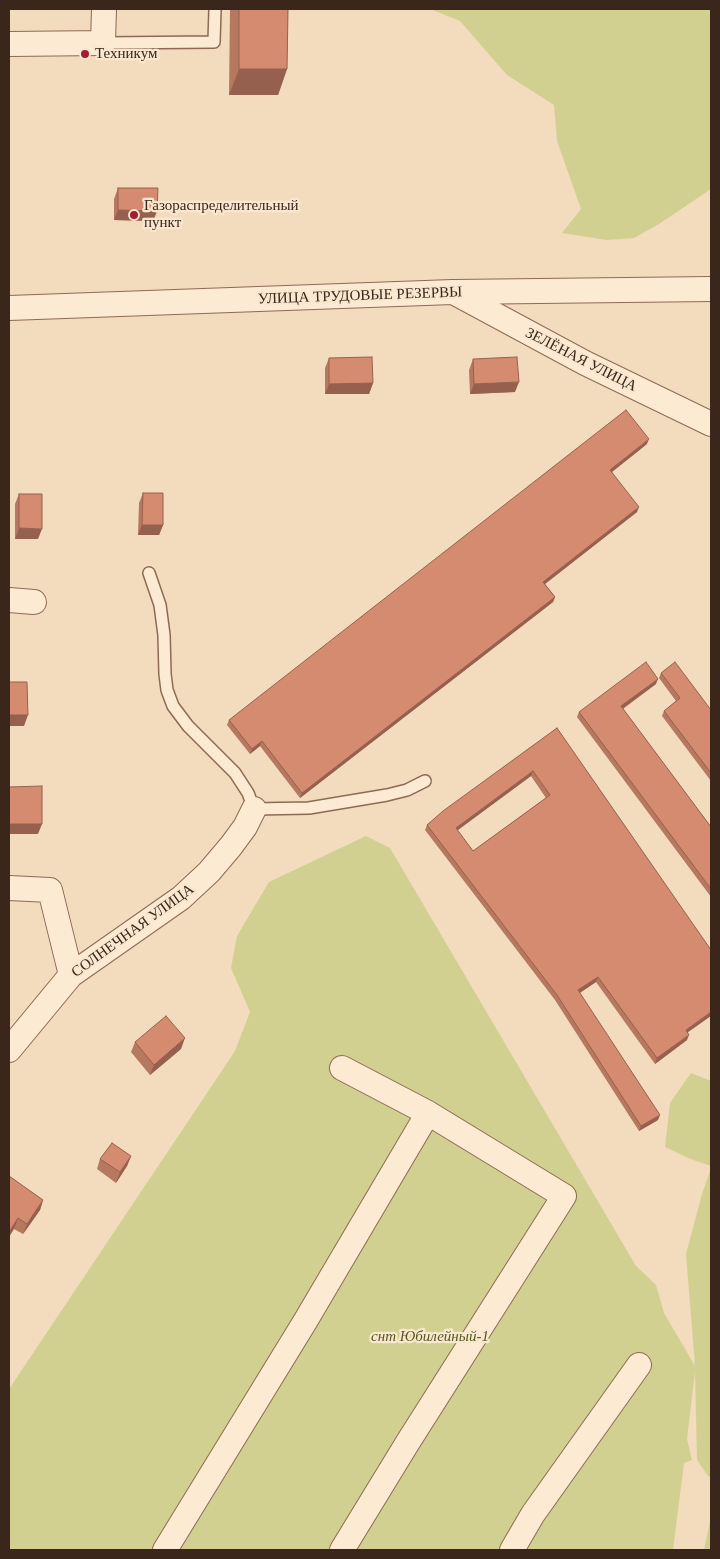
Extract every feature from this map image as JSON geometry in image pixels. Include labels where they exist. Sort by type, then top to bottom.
[{"type":"street","points":[[9,44],[103,42],[104,9]]},
{"type":"street","name":"УЛИЦА ТРУДОВЫЕ РЕЗЕРВЫ","points":[[9,308],[453,292],[711,289]]},
{"type":"street","name":"ЗЕЛЁНАЯ УЛИЦА","points":[[453,292],[586,363],[711,424]]},
{"type":"street","points":[[9,600],[34,602]]},
{"type":"street","name":"СОЛНЕЧНАЯ УЛИЦА","points":[[9,1050],[71,975],[181,898],[220,860],[254,809]]},
{"type":"street","points":[[9,888],[50,890],[71,975]]},
{"type":"street","points":[[342,1068],[428,1113],[564,1196],[342,1550]]},
{"type":"street","points":[[165,1550],[306,1320],[428,1113]]},
{"type":"street","points":[[512,1550],[533,1514],[639,1365]]},
{"type":"lane","points":[[103,42],[214,42],[215,9]]},
{"type":"lane","points":[[149,573],[160,605],[164,635],[166,682],[173,706],[188,726],[235,773],[248,793],[254,809],[309,808],[388,795],[407,790],[425,781]]},
{"type":"green space","points":[[430,9],[711,9],[711,189],[659,224],[634,238],[607,240],[562,233],[581,209],[557,141],[554,105],[507,75],[460,21]]},
{"type":"green space","name":"снт Юбилейный-1","points":[[366,836],[390,848],[636,1266],[656,1285],[664,1313],[695,1366],[686,1254],[711,1168],[711,1477],[708,1476],[697,1460],[695,1372],[687,1439],[692,1460],[684,1463],[673,1550],[9,1550],[9,1389],[235,1051],[250,1012],[231,968],[237,936],[269,882]]},
{"type":"green space","points":[[691,1073],[711,1081],[711,1166],[665,1147],[670,1103]]},
{"type":"green space","points":[[711,1516],[711,1550],[704,1550]]},
{"type":"building","points":[[239,9],[288,9],[287,69],[239,69]]},
{"type":"building","points":[[118,188],[158,188],[157,211],[118,210]]},
{"type":"building","points":[[372,357],[373,383],[329,384],[329,358]]},
{"type":"building","points":[[517,357],[519,382],[474,384],[473,359]]},
{"type":"building","points":[[626,410],[649,439],[610,470],[639,507],[543,582],[555,597],[302,793],[262,741],[252,749],[229,720]]},
{"type":"building","points":[[143,493],[163,493],[163,525],[142,525]]},
{"type":"building","points":[[19,494],[42,494],[42,529],[19,528]]},
{"type":"building","points":[[646,662],[658,679],[621,706],[711,827],[711,889],[579,712]]},
{"type":"building","points":[[675,662],[711,710],[711,773],[664,711],[680,698],[661,673]]},
{"type":"building","points":[[9,682],[27,682],[28,715],[9,715]]},
{"type":"building","points":[[557,728],[711,950],[711,1012],[686,1030],[689,1035],[657,1058],[598,977],[578,990],[660,1115],[641,1126],[557,995],[427,825],[443,811]],"holes":[[[533,771],[550,795],[473,851],[456,828]]]},
{"type":"building","points":[[42,786],[42,824],[9,824],[9,787]]},
{"type":"building","points":[[166,1016],[185,1038],[154,1065],[135,1042]]},
{"type":"building","points":[[112,1143],[131,1156],[120,1172],[100,1159]]},
{"type":"building","points":[[9,1176],[43,1200],[27,1224],[18,1218],[9,1232]]},
{"type":"place","name":"Техникум","points":[[85,54]]},
{"type":"place","name":"Газораспределительный пункт","points":[[134,215]]}]
